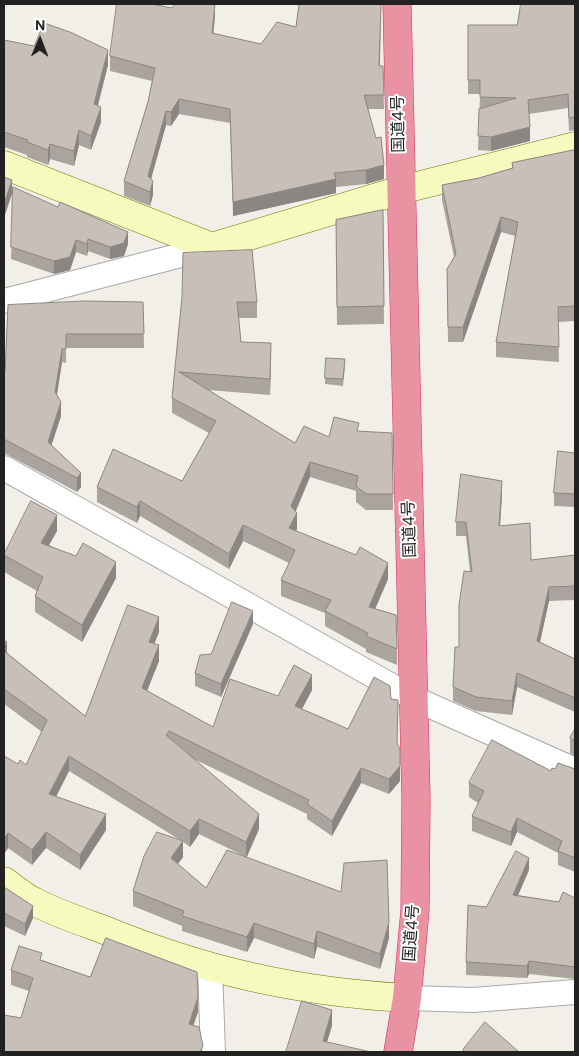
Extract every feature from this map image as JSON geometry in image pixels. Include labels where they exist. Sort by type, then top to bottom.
[{"type":"highway","name":"国道4号","points":[[397,4],[415,699],[415,910],[407,998],[398,1052]]},
{"type":"street","points":[[4,301],[212,247],[401,190],[575,146]]},
{"type":"street","points":[[4,165],[212,247]]},
{"type":"street","points":[[4,468],[415,699],[575,770]]},
{"type":"street","points":[[4,881],[35,902],[124,939],[210,968],[277,984],[346,994],[473,1000],[575,992]]},
{"type":"street","points":[[210,968],[213,1052]]},
{"type":"building","points":[[117,4],[152,4],[172,8],[175,4],[215,4],[212,33],[261,44],[277,22],[296,27],[299,4],[381,4],[379,66],[383,66],[384,95],[364,95],[376,138],[381,137],[384,165],[366,170],[334,173],[336,179],[233,202],[230,109],[179,99],[171,112],[166,111],[148,176],[153,181],[150,192],[124,181],[148,102],[155,68],[110,56]]},
{"type":"building","points":[[521,4],[575,4],[575,117],[569,118],[568,94],[528,100],[530,127],[491,137],[478,136],[479,109],[516,98],[480,97],[480,80],[468,80],[468,25],[517,25]]},
{"type":"building","points":[[44,23],[70,32],[108,50],[94,104],[101,107],[91,136],[79,130],[74,151],[50,144],[48,150],[27,142],[28,140],[4,132],[4,40],[34,46]]},
{"type":"building","points":[[575,150],[575,306],[558,307],[559,347],[496,342],[518,222],[501,217],[463,327],[448,327],[447,269],[456,254],[442,185],[479,178],[513,168],[512,163]]},
{"type":"building","points":[[4,177],[12,180],[4,204]]},
{"type":"building","points":[[13,187],[58,207],[60,202],[128,232],[124,243],[110,247],[88,239],[87,244],[76,240],[70,257],[54,261],[11,247]]},
{"type":"building","points":[[383,210],[384,306],[337,307],[336,220]]},
{"type":"building","points":[[252,250],[257,302],[237,302],[241,342],[271,343],[270,379],[179,372],[295,443],[304,426],[329,437],[334,417],[359,423],[357,431],[392,433],[393,494],[366,494],[356,486],[358,476],[310,462],[291,506],[297,513],[289,528],[356,555],[360,547],[388,563],[369,607],[396,615],[397,649],[366,636],[368,633],[325,611],[331,600],[281,580],[295,550],[243,525],[229,554],[140,501],[137,507],[97,487],[113,449],[182,481],[216,421],[172,398],[182,297],[183,253]]},
{"type":"building","points":[[85,301],[143,302],[144,334],[66,334],[66,349],[62,349],[55,392],[61,402],[48,442],[81,473],[77,478],[4,439],[4,372],[8,305]]},
{"type":"building","points":[[326,358],[345,359],[343,379],[325,378]]},
{"type":"building","points":[[558,451],[575,453],[575,494],[554,493]]},
{"type":"building","points":[[461,474],[502,481],[499,526],[530,523],[531,560],[575,555],[575,586],[549,587],[537,641],[575,659],[575,698],[517,673],[512,701],[476,697],[453,687],[455,647],[459,647],[459,605],[464,571],[472,572],[466,522],[456,522]]},
{"type":"building","points":[[31,501],[57,515],[41,543],[76,556],[83,543],[116,562],[82,625],[35,596],[43,577],[4,555]]},
{"type":"building","points":[[232,602],[253,611],[221,684],[195,673],[200,655],[211,654]]},
{"type":"building","points":[[128,605],[159,617],[149,642],[159,645],[142,688],[213,727],[230,679],[278,696],[294,665],[312,675],[295,706],[348,729],[374,677],[390,686],[391,699],[398,700],[397,743],[400,749],[400,766],[389,779],[361,768],[332,821],[307,804],[309,800],[169,731],[166,735],[259,814],[246,842],[199,819],[190,831],[69,756],[49,794],[106,814],[80,855],[46,832],[32,850],[8,833],[4,839],[4,756],[18,764],[20,760],[26,765],[47,720],[4,689],[4,651],[85,716]]},
{"type":"building","points":[[575,729],[575,741],[570,738]]},
{"type":"building","points":[[492,740],[551,771],[552,768],[555,769],[558,763],[575,769],[575,858],[558,851],[562,841],[517,818],[511,832],[472,816],[484,791],[469,783]]},
{"type":"building","points":[[157,832],[183,841],[171,858],[206,888],[227,850],[341,892],[344,863],[387,860],[389,922],[380,954],[317,931],[314,944],[254,923],[247,937],[182,916],[184,911],[133,891],[144,856]]},
{"type":"building","points":[[516,851],[529,858],[513,895],[559,902],[563,892],[575,898],[575,967],[529,961],[527,966],[466,962],[468,905],[486,907]]},
{"type":"building","points":[[4,887],[33,906],[25,924],[4,913]]},
{"type":"building","points":[[106,938],[197,972],[198,997],[189,1024],[199,1027],[203,1046],[200,1052],[4,1052],[4,1015],[21,1018],[33,978],[11,970],[19,946],[42,953],[40,960],[90,977]]},
{"type":"building","points":[[302,1001],[332,1010],[323,1041],[371,1052],[286,1052]]},
{"type":"building","points":[[485,1022],[519,1052],[465,1052],[463,1050]]}]
